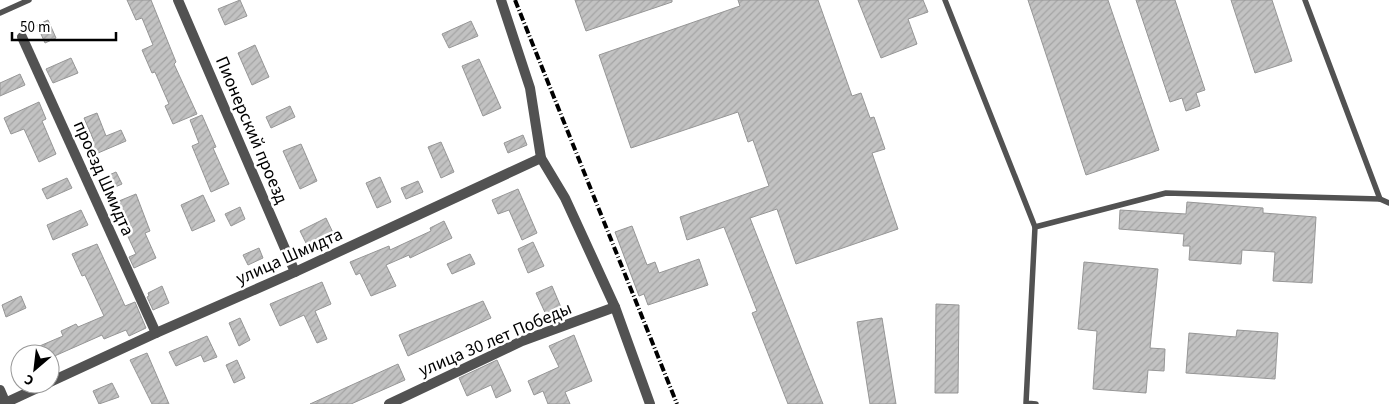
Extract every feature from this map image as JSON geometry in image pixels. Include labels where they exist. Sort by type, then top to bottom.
[{"type":"street","name":"Пионерский проезд","points":[[178,0],[295,272]]},
{"type":"street","points":[[501,0],[530,88],[541,158],[565,198],[615,307],[650,404]]},
{"type":"street","name":"проезд Шмидта","points":[[22,37],[156,333]]},
{"type":"street","name":"улица Шмидта","points":[[60,377],[295,272],[541,158]]},
{"type":"street","name":"улица 30 лет Победы","points":[[389,404],[522,341],[615,307]]},
{"type":"street","points":[[0,390],[6,403],[25,394]]},
{"type":"lane","points":[[0,13],[29,0]]},
{"type":"lane","points":[[945,0],[1035,227],[1026,404],[1036,404]]},
{"type":"lane","points":[[1305,0],[1380,199]]},
{"type":"lane","points":[[1035,227],[1166,193],[1380,199],[1389,203]]},
{"type":"building","points":[[127,0],[151,0],[176,62],[174,64],[197,114],[173,124],[165,106],[169,104],[155,72],[152,73],[142,50],[153,45],[142,18],[136,20]]},
{"type":"building","points":[[240,0],[247,16],[225,25],[218,9]]},
{"type":"building","points":[[575,0],[672,0],[672,2],[586,31]]},
{"type":"building","points":[[738,0],[818,0],[852,96],[861,93],[870,118],[874,117],[885,149],[872,153],[898,229],[796,264],[777,209],[750,218],[823,404],[788,404],[752,313],[757,311],[724,227],[687,240],[680,217],[769,186],[753,140],[748,142],[738,112],[631,148],[599,55],[740,6]]},
{"type":"building","points":[[858,0],[923,0],[928,12],[908,19],[917,44],[881,58]]},
{"type":"building","points":[[1028,0],[1108,0],[1159,150],[1086,175]]},
{"type":"building","points":[[1136,0],[1175,0],[1205,90],[1196,93],[1200,106],[1186,111],[1182,98],[1170,102]]},
{"type":"building","points":[[1231,0],[1272,0],[1292,61],[1255,73]]},
{"type":"building","points":[[48,20],[56,38],[45,43],[37,25]]},
{"type":"building","points":[[471,21],[478,36],[449,48],[442,34]]},
{"type":"building","points":[[255,45],[269,77],[252,85],[238,53]]},
{"type":"building","points":[[71,58],[78,73],[53,83],[46,69]]},
{"type":"building","points":[[479,59],[501,108],[483,116],[462,66]]},
{"type":"building","points":[[20,74],[25,85],[0,96],[0,83]]},
{"type":"building","points":[[39,102],[46,119],[42,121],[56,154],[39,162],[24,129],[11,134],[4,118]]},
{"type":"building","points":[[290,106],[295,117],[271,128],[266,117]]},
{"type":"building","points":[[97,113],[106,136],[121,130],[126,141],[91,156],[86,145],[94,141],[84,118]]},
{"type":"building","points":[[202,115],[216,147],[213,148],[229,184],[211,192],[192,146],[199,143],[190,120]]},
{"type":"building","points":[[523,135],[527,145],[508,153],[504,143]]},
{"type":"building","points":[[441,142],[454,172],[441,178],[428,147]]},
{"type":"building","points":[[301,144],[317,181],[300,189],[283,151]]},
{"type":"building","points":[[116,172],[122,184],[106,191],[100,179]]},
{"type":"building","points":[[380,177],[391,202],[377,208],[366,183]]},
{"type":"building","points":[[67,178],[72,188],[47,199],[42,189]]},
{"type":"building","points":[[418,181],[423,192],[406,199],[401,188]]},
{"type":"building","points":[[518,189],[537,233],[522,240],[509,210],[498,214],[492,200]]},
{"type":"building","points":[[136,194],[150,231],[145,233],[156,258],[134,268],[129,257],[136,254],[124,228],[131,226],[119,201]]},
{"type":"building","points":[[203,195],[215,221],[192,231],[181,205]]},
{"type":"building","points":[[1187,202],[1263,208],[1263,213],[1316,217],[1312,283],[1273,281],[1275,252],[1242,250],[1241,264],[1189,260],[1190,246],[1183,246],[1184,234],[1119,229],[1120,210],[1186,214]]},
{"type":"building","points":[[240,207],[245,219],[231,226],[225,214]]},
{"type":"building","points":[[81,210],[88,225],[53,240],[47,225]]},
{"type":"building","points":[[326,218],[336,239],[310,251],[300,231]]},
{"type":"building","points":[[444,221],[452,238],[410,258],[409,255],[386,265],[396,286],[371,296],[360,273],[356,275],[350,262],[389,246],[390,250],[431,231],[430,228]]},
{"type":"building","points":[[632,226],[647,265],[655,262],[659,273],[699,259],[708,285],[648,305],[644,294],[639,296],[615,232]]},
{"type":"building","points":[[533,242],[544,266],[528,273],[518,249]]},
{"type":"building","points":[[97,244],[125,306],[135,302],[146,328],[129,336],[126,330],[104,339],[102,335],[60,354],[60,344],[44,344],[63,336],[61,331],[76,324],[78,327],[104,316],[85,275],[82,276],[72,254]]},
{"type":"building","points":[[259,248],[263,258],[248,265],[243,255]]},
{"type":"building","points":[[470,254],[475,264],[452,274],[447,264]]},
{"type":"building","points":[[1084,262],[1158,269],[1150,348],[1165,349],[1164,371],[1148,370],[1146,393],[1093,389],[1097,331],[1078,329]]},
{"type":"building","points":[[322,282],[331,304],[315,311],[327,339],[317,343],[304,315],[280,326],[270,304]]},
{"type":"building","points":[[162,286],[169,303],[153,310],[147,297],[149,296],[148,293]]},
{"type":"building","points":[[552,286],[563,312],[548,319],[536,293]]},
{"type":"building","points":[[21,296],[26,308],[6,317],[2,305]]},
{"type":"building","points":[[483,301],[491,318],[408,356],[399,335]]},
{"type":"building","points":[[936,304],[959,305],[958,393],[935,393]]},
{"type":"building","points":[[240,318],[250,340],[239,346],[229,323]]},
{"type":"building","points":[[882,318],[896,404],[870,404],[857,322]]},
{"type":"building","points":[[1237,330],[1278,333],[1275,379],[1186,373],[1189,333],[1236,337]]},
{"type":"building","points":[[574,335],[592,381],[565,392],[570,404],[548,404],[543,391],[534,395],[528,381],[559,367],[549,346]]},
{"type":"building","points":[[207,336],[217,357],[204,362],[201,355],[176,366],[169,352]]},
{"type":"building","points":[[147,353],[169,404],[152,404],[130,360]]},
{"type":"building","points":[[237,360],[245,378],[234,383],[226,365]]},
{"type":"building","points":[[497,360],[511,391],[496,398],[491,385],[467,396],[459,378]]},
{"type":"building","points":[[398,364],[405,380],[351,404],[310,404]]},
{"type":"building","points":[[112,383],[119,397],[99,404],[93,391]]},
{"type":"railway","points":[[515,0],[677,404]]}]
